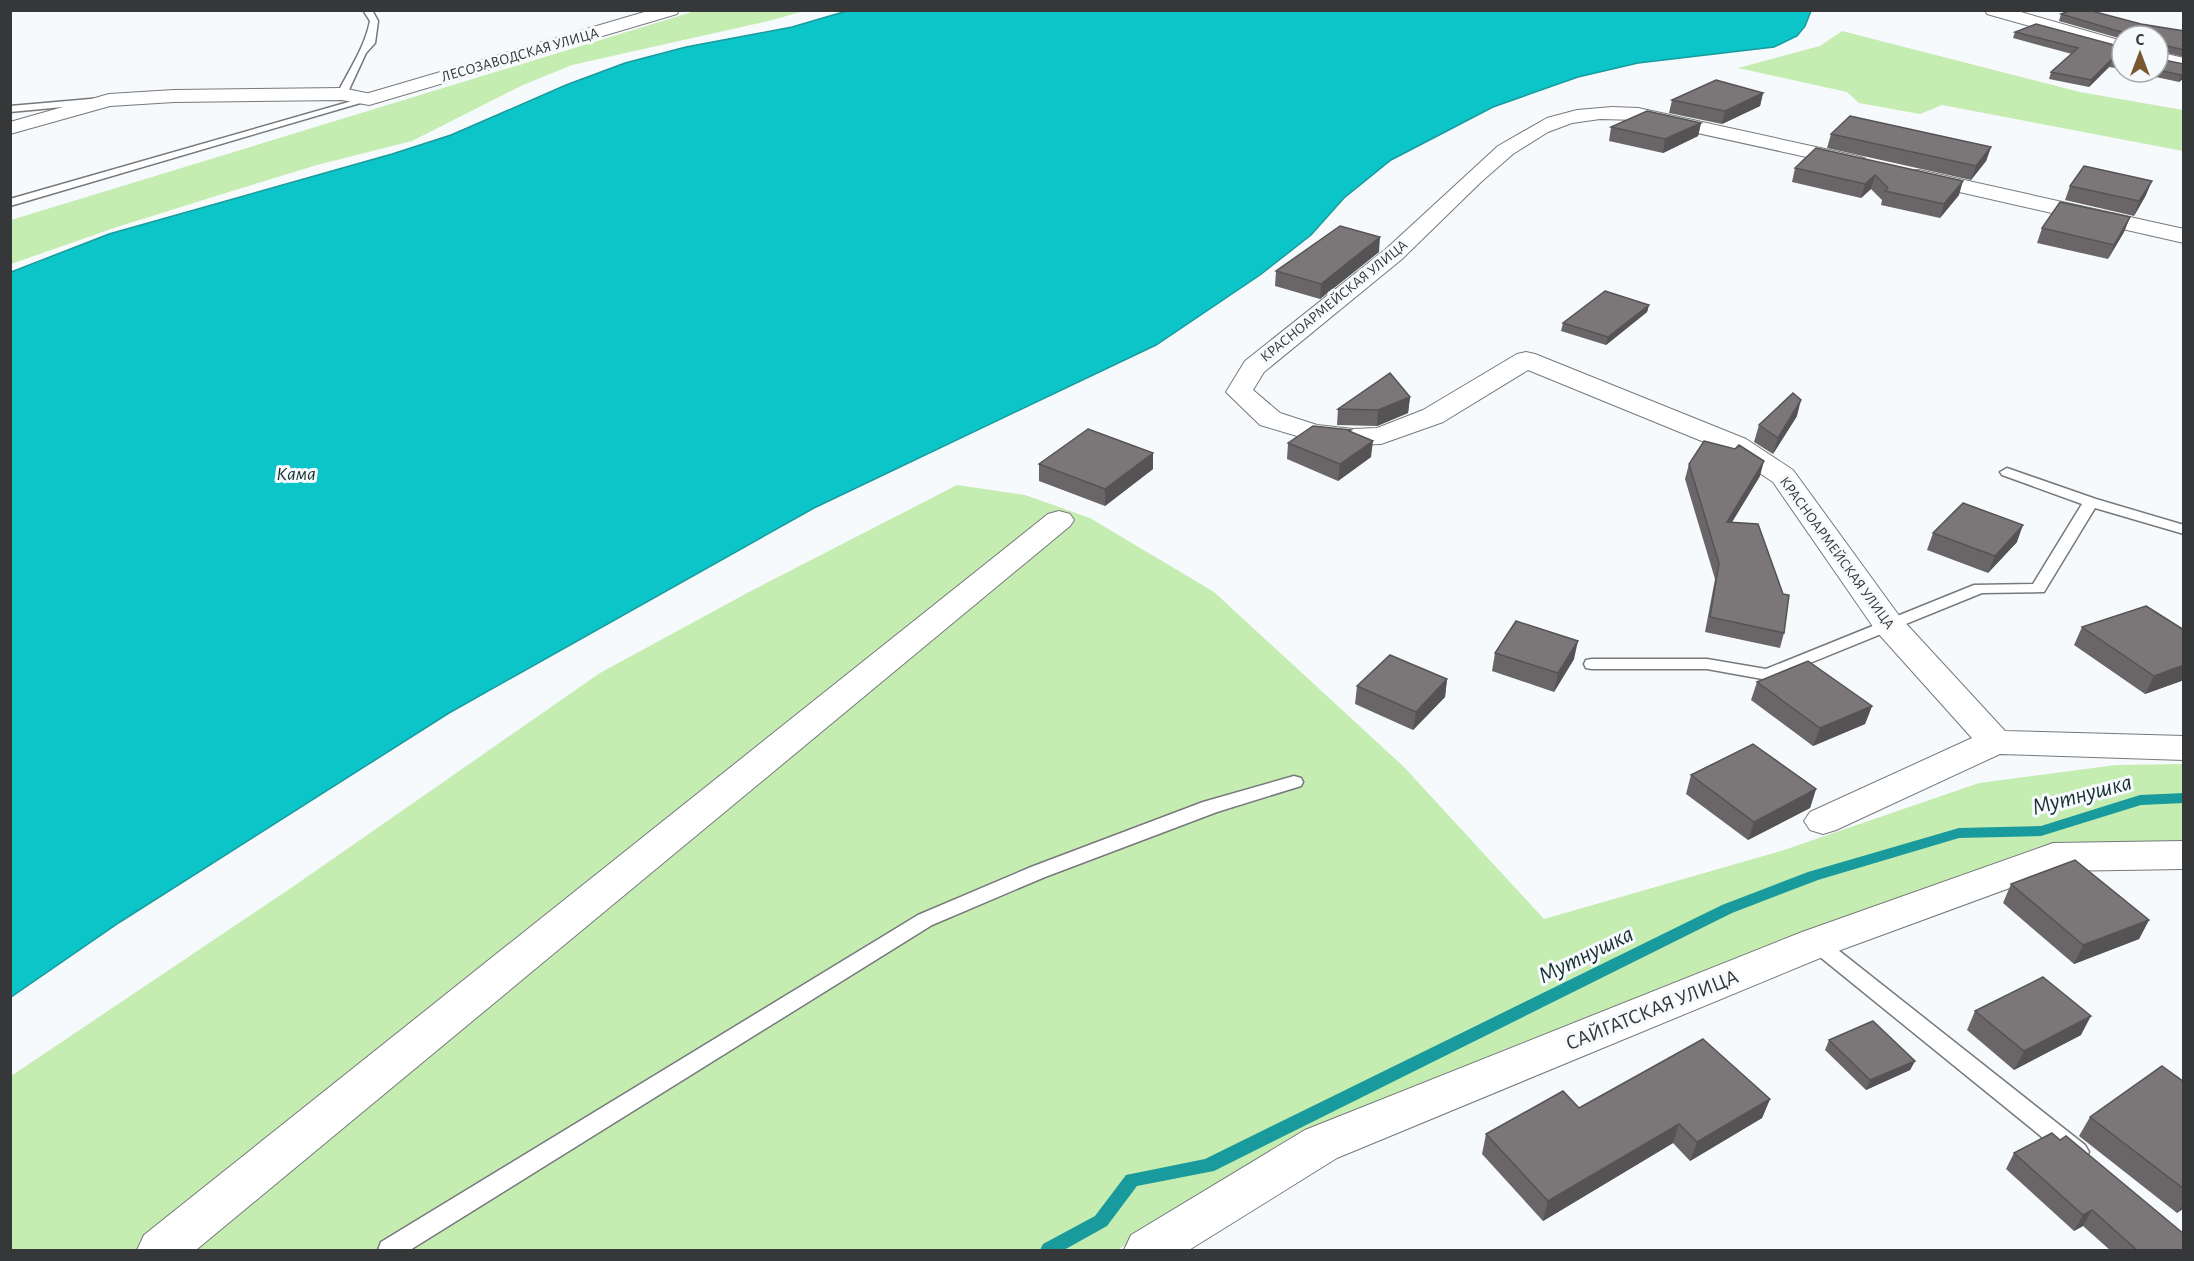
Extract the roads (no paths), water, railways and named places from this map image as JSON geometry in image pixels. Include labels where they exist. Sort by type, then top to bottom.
[{"type":"street","name":"ЛЕСОЗАВОДСКАЯ УЛИЦА","points":[[369,99],[671,10]]},
{"type":"street","points":[[1993,10],[2110,44]]},
{"type":"street","points":[[10,128],[109,100],[174,96],[342,94],[369,99]]},
{"type":"street","name":"КРАСНОАРМЕЙСКАЯ УЛИЦА","points":[[1881,168],[1638,114],[1605,112],[1575,114],[1540,128],[1503,151],[1411,238],[1254,367],[1239,392],[1270,419],[1314,433],[1353,437],[1381,436],[1433,416],[1526,360],[1736,445],[1783,476],[1888,624],[1995,741]]},
{"type":"street","points":[[1905,173],[2184,236]]},
{"type":"street","points":[[161,1251],[1059,520]]},
{"type":"street","points":[[1823,821],[1995,741],[2184,748]]},
{"type":"street","name":"САЙГАТСКАЯ УЛИЦА","points":[[1148,1251],[1321,1144],[1816,943],[2053,857],[2184,855]]},
{"type":"lane","points":[[342,94],[362,52],[370,43],[374,21],[367,10]]},
{"type":"lane","points":[[10,203],[369,99]]},
{"type":"lane","points":[[10,109],[109,100]]},
{"type":"lane","points":[[2007,472],[2091,502],[2184,530]]},
{"type":"lane","points":[[1592,664],[1707,664],[1768,675],[1980,588],[2038,589],[2091,502]]},
{"type":"lane","points":[[390,1251],[925,920],[1038,872],[1199,811],[1294,782]]},
{"type":"lane","points":[[1816,943],[2092,1163]]},
{"type":"water","name":"Кама","points":[[850,10],[1811,11],[1805,26],[1797,36],[1774,47],[1638,63],[1578,77],[1493,107],[1391,160],[1344,198],[1311,235],[1260,275],[1156,345],[814,508],[449,713],[120,922],[11,997],[11,272],[109,234],[392,154],[451,135],[566,85],[625,63],[686,47],[792,27]]},
{"type":"waterway","name":"Мутнушка","points":[[1049,1250],[1101,1221],[1132,1180],[1208,1166],[1727,909],[1813,876],[1959,833],[2041,831],[2140,800],[2184,798]]}]
